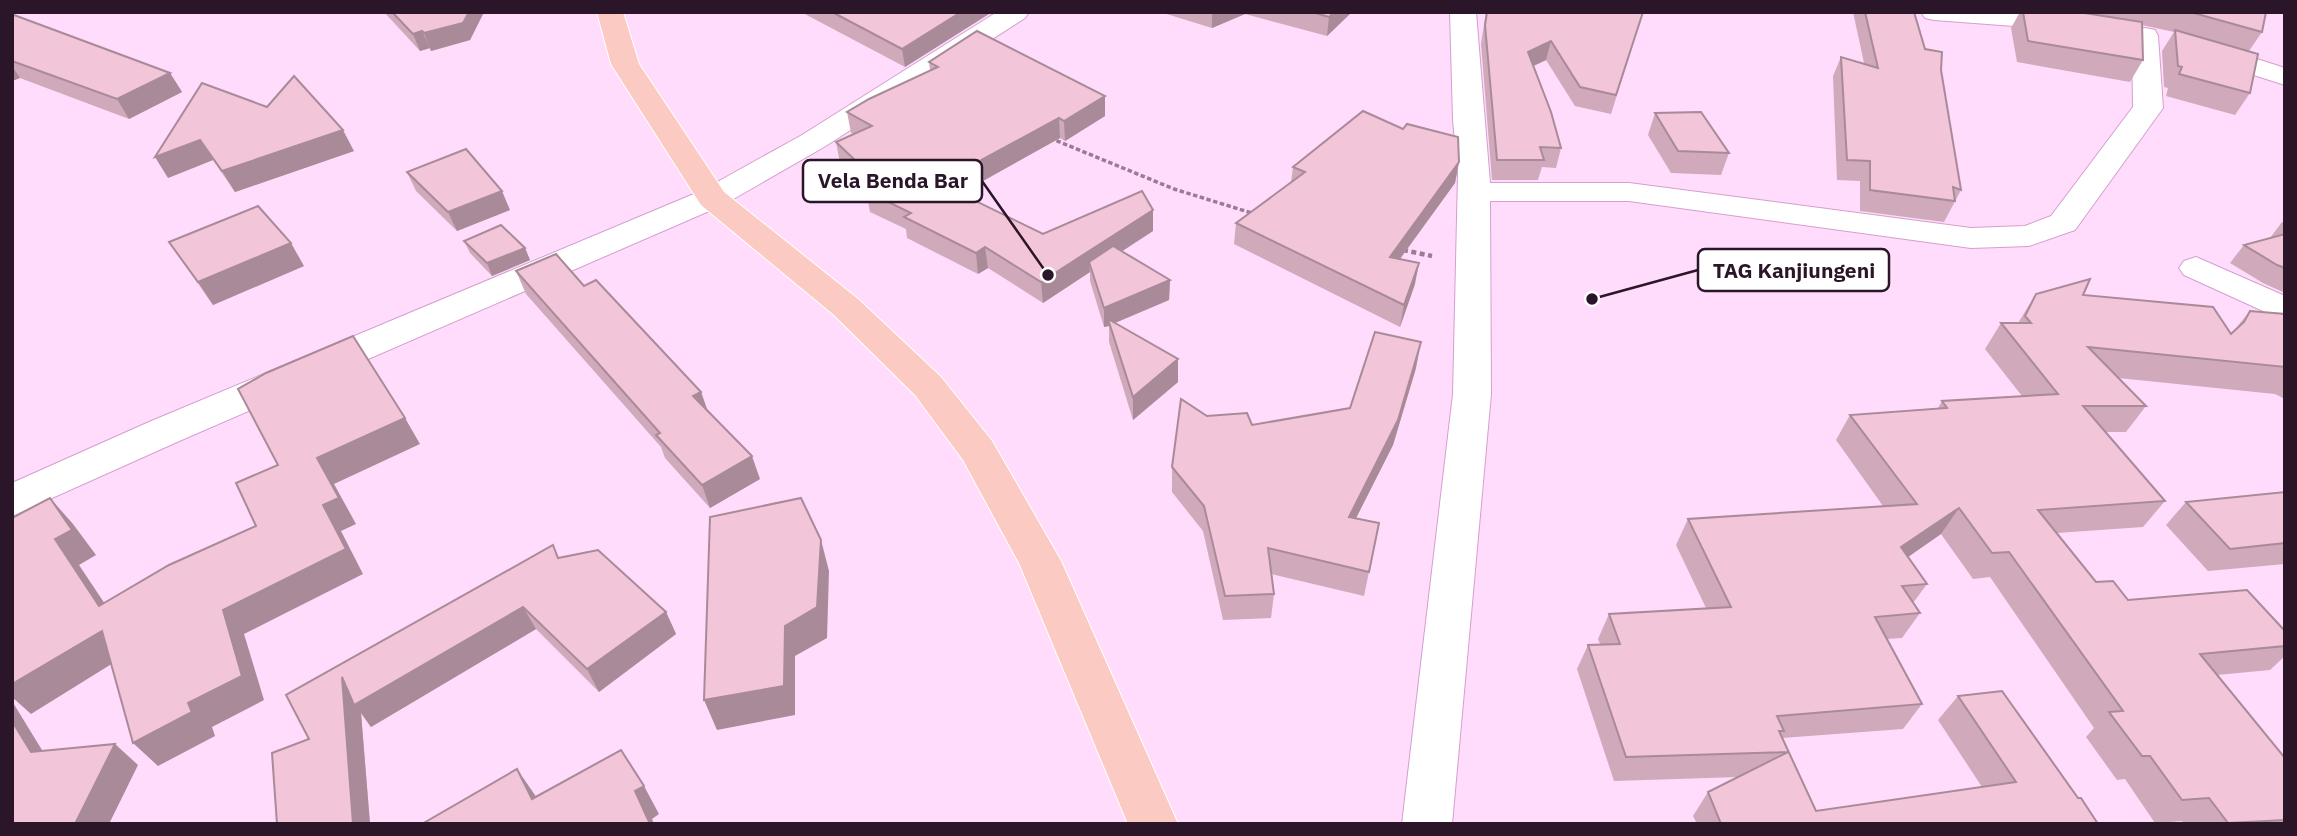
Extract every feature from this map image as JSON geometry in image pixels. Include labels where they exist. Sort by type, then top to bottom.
[{"type":"main road","points":[[610,12],[625,64],[712,198],[846,307],[928,386],[978,451],[1040,561],[1153,824]]},
{"type":"street","points":[[12,501],[163,432],[712,198],[813,141],[1016,12]]},
{"type":"street","points":[[1427,824],[1472,394],[1474,192],[1464,12]]},
{"type":"street","points":[[1934,12],[2142,35],[2285,77]]},
{"type":"street","points":[[1474,192],[1629,191],[1971,238],[2029,236],[2063,223],[2148,108],[2142,35]]},
{"type":"street","points":[[2196,268],[2285,310]]},
{"type":"path","points":[[1046,137],[1174,189],[1266,218]]},
{"type":"path","points":[[1395,249],[1475,264]]},
{"type":"building","points":[[392,12],[469,12],[463,23],[413,34]]},
{"type":"building","points":[[832,12],[961,12],[902,49]]},
{"type":"building","points":[[1312,12],[1334,12],[1329,17]]},
{"type":"building","points":[[1487,12],[1643,12],[1616,95],[1580,87],[1551,41],[1528,52],[1551,112],[1561,148],[1540,147],[1544,160],[1497,160],[1485,25]]},
{"type":"building","points":[[1865,12],[1914,12],[1925,49],[1942,52],[1941,70],[1961,190],[1953,187],[1955,201],[1870,190],[1870,161],[1847,160],[1841,57],[1878,68]]},
{"type":"building","points":[[2023,12],[2078,12],[2142,22],[2143,60],[2028,41]]},
{"type":"building","points":[[2190,12],[2266,12],[2262,32]]},
{"type":"building","points":[[14,15],[170,73],[117,99],[12,61]]},
{"type":"building","points":[[2175,30],[2258,54],[2250,93],[2179,74],[2182,67],[2178,66]]},
{"type":"building","points":[[977,31],[1105,96],[1064,121],[1059,118],[939,183],[1043,234],[1142,191],[1153,210],[1041,282],[985,247],[976,253],[904,217],[911,213],[866,191],[879,183],[836,142],[872,126],[847,112],[938,67],[929,62]]},
{"type":"building","points":[[294,76],[343,130],[222,171],[200,140],[155,157],[202,83],[267,107]]},
{"type":"building","points":[[1363,111],[1403,129],[1407,124],[1458,137],[1459,162],[1390,257],[1419,263],[1404,305],[1236,223],[1305,172],[1293,167]]},
{"type":"building","points":[[1701,112],[1729,153],[1678,151],[1655,113]]},
{"type":"building","points":[[466,149],[502,191],[448,212],[407,172]]},
{"type":"building","points":[[258,206],[291,243],[198,282],[169,242]]},
{"type":"building","points":[[501,225],[525,248],[487,263],[464,241]]},
{"type":"building","points":[[2285,234],[2285,268],[2244,245]]},
{"type":"building","points":[[1113,246],[1170,280],[1104,308],[1089,262]]},
{"type":"building","points":[[556,254],[584,286],[596,280],[701,392],[693,396],[752,456],[702,485],[656,435],[660,433],[516,271]]},
{"type":"building","points":[[2090,279],[2083,295],[2213,307],[2231,334],[2244,322],[2250,311],[2285,314],[2285,367],[2088,347],[2146,406],[2083,406],[2165,501],[2038,510],[2096,582],[2113,581],[2128,600],[2247,590],[2285,631],[2285,646],[2200,654],[2285,758],[2285,820],[2228,823],[2209,798],[2182,800],[2150,756],[2142,756],[2109,712],[2123,711],[2009,552],[1992,553],[1959,508],[1901,547],[1927,584],[1902,586],[1920,613],[1875,617],[1922,704],[1777,716],[1784,731],[1779,731],[1816,811],[2016,782],[1958,696],[2002,691],[2098,824],[1721,824],[1708,792],[1788,752],[1626,757],[1588,645],[1620,644],[1609,614],[1731,607],[1688,519],[1917,504],[1850,415],[1947,408],[1942,401],[2058,394],[2001,323],[2031,323],[2025,316],[2036,294]]},
{"type":"building","points":[[1108,319],[1178,359],[1133,397]]},
{"type":"building","points":[[1375,332],[1421,342],[1398,420],[1349,517],[1379,523],[1369,572],[1268,548],[1274,594],[1225,596],[1204,506],[1172,467],[1181,399],[1207,416],[1247,413],[1252,425],[1350,408]]},
{"type":"building","points":[[353,336],[405,418],[317,458],[339,498],[323,505],[346,549],[223,610],[242,676],[188,703],[192,712],[133,743],[102,631],[12,684],[12,518],[50,498],[72,530],[55,539],[99,606],[169,565],[256,526],[236,483],[278,465],[238,389],[266,373]]},
{"type":"building","points":[[2285,492],[2285,543],[2230,549],[2186,502]]},
{"type":"building","points":[[801,498],[821,540],[817,607],[785,626],[784,686],[704,700],[710,517]]},
{"type":"building","points":[[553,545],[558,558],[598,550],[666,612],[587,669],[523,607],[354,705],[342,677],[353,824],[277,824],[272,753],[309,739],[286,695]]},
{"type":"building","points":[[12,721],[31,752],[115,744],[75,824],[12,824]]},
{"type":"building","points":[[621,750],[644,786],[635,791],[650,824],[422,824],[517,769],[532,799]]},
{"type":"place","name":"Vela Benda Bar","points":[[1048,275]]},
{"type":"place","name":"TAG Kanjiungeni","points":[[1592,299]]}]
